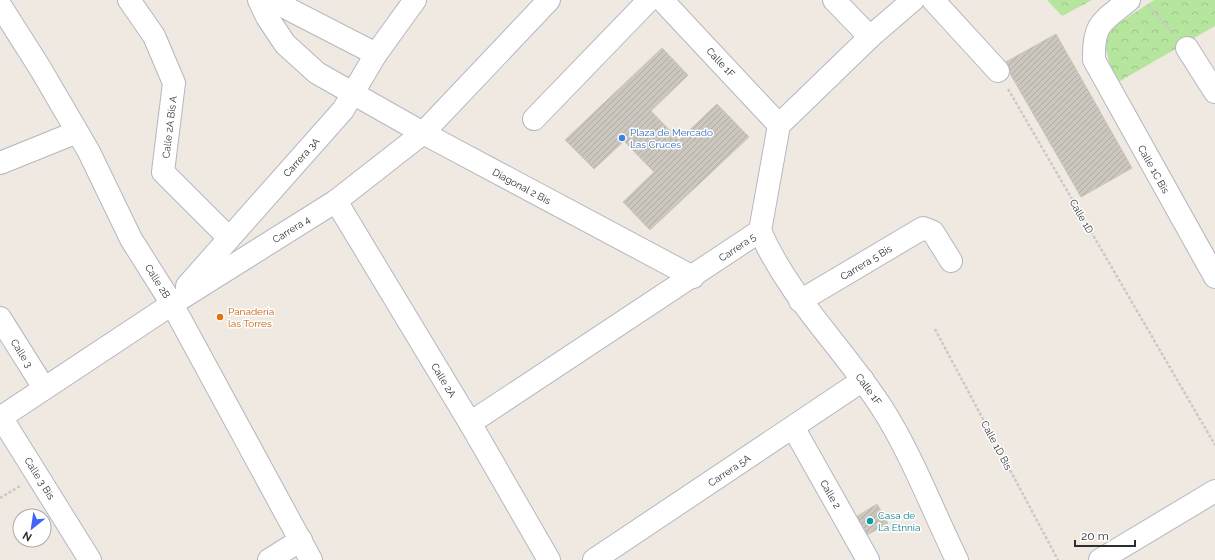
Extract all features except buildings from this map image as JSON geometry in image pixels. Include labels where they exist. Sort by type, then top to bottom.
[{"type":"street","name":"Calle 2A Bis A","points":[[129,0],[154,36],[174,83],[163,172],[229,238]]},
{"type":"street","name":"Carrera 3A","points":[[172,304],[343,110],[376,54],[415,0]]},
{"type":"street","name":"Carrera 4","points":[[1,417],[172,304],[336,201],[423,133],[549,0]]},
{"type":"street","points":[[534,119],[649,0]]},
{"type":"street","name":"Calle 1F","points":[[662,0],[779,124]]},
{"type":"street","points":[[834,0],[870,37]]},
{"type":"street","points":[[779,124],[870,37],[913,0]]},
{"type":"street","points":[[933,0],[998,71]]},
{"type":"street","points":[[272,1],[376,54]]},
{"type":"street","name":"Diagonal 2 Bis","points":[[272,1],[267,17],[290,50],[317,73],[423,133],[693,277]]},
{"type":"street","name":"Calle 1C Bis","points":[[1138,3],[1101,23],[1093,39],[1094,60],[1215,277]]},
{"type":"street","name":"Calle 2B","points":[[0,5],[40,68],[89,152],[131,239],[172,304],[311,560]]},
{"type":"street","points":[[1187,48],[1215,92]]},
{"type":"street","name":"Carrera 5","points":[[470,423],[693,277],[760,231],[779,124]]},
{"type":"street","points":[[0,163],[77,132]]},
{"type":"street","name":"Calle 2A","points":[[336,201],[470,423],[548,560]]},
{"type":"street","name":"Carrera 5 Bis","points":[[800,301],[923,228],[933,232],[951,261]]},
{"type":"street","name":"Calle 1F","points":[[760,231],[771,255],[800,301],[863,380],[883,409],[900,439],[957,560]]},
{"type":"street","name":"Calle 3","points":[[0,318],[44,388]]},
{"type":"street","name":"Carrera 5A","points":[[594,560],[863,380]]},
{"type":"street","name":"Calle 3 Bis","points":[[1,417],[90,560]]},
{"type":"street","name":"Calle 2","points":[[793,427],[868,560]]},
{"type":"street","points":[[1100,560],[1215,491]]},
{"type":"street","points":[[269,560],[301,540]]},
{"type":"path","points":[[1138,3],[1187,48]]},
{"type":"path","name":"Calle 1D","points":[[998,71],[1215,445]]},
{"type":"path","name":"Calle 1D Bis","points":[[935,329],[1058,560]]},
{"type":"green space","points":[[1047,0],[1092,0],[1062,16]]},
{"type":"green space","points":[[1154,0],[1215,0],[1215,26],[1115,84],[1102,34]]},
{"type":"place","name":"Plaza de Mercado Las Cruces","points":[[622,138]]},
{"type":"place","name":"Panadería las Torres","points":[[220,317]]},
{"type":"place","name":"Casa de La Etnnia","points":[[870,521]]}]
